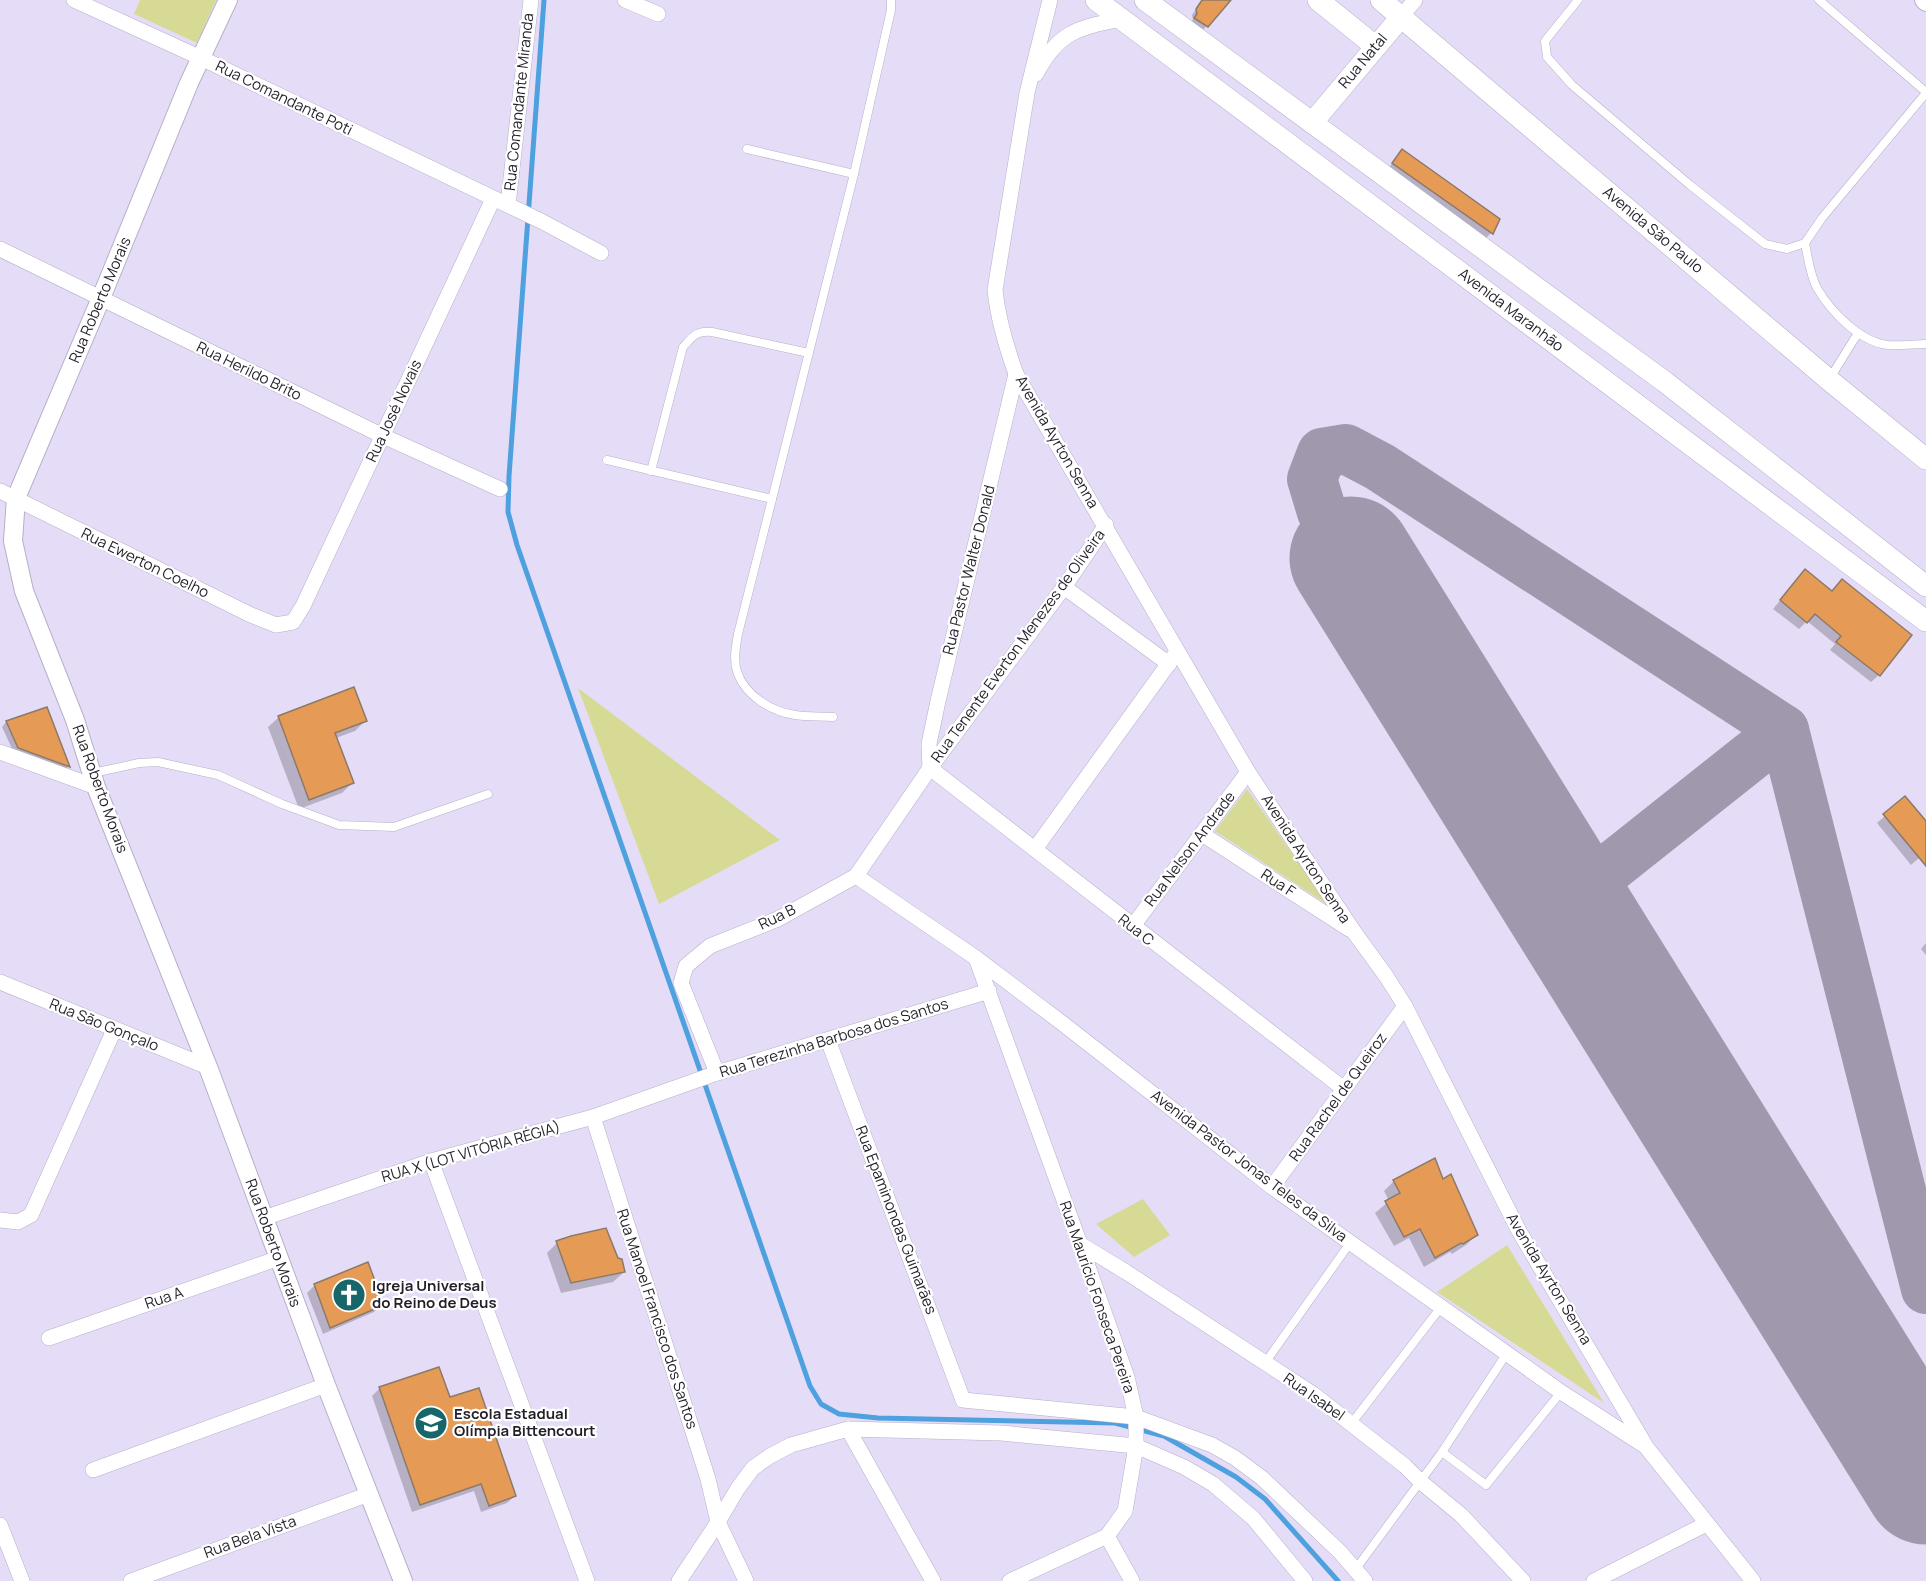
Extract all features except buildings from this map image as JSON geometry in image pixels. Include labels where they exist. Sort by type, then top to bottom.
[{"type":"main road","name":"Avenida Maranhão","points":[[1096,0],[1926,621]]},
{"type":"main road","points":[[1145,0],[1624,351],[1926,586]]},
{"type":"main road","points":[[1318,0],[1375,46]]},
{"type":"main road","name":"Avenida São Paulo","points":[[1381,0],[1926,459]]},
{"type":"main road","name":"Rua Natal","points":[[1312,123],[1401,16]]},
{"type":"main road","points":[[1604,379],[1624,351]]},
{"type":"street","name":"Rua Comandante Poti","points":[[74,0],[508,205]]},
{"type":"street","name":"Rua Roberto Morais","points":[[228,0],[189,83],[101,298],[8,495],[17,568],[24,591],[95,780],[208,1067],[326,1385],[403,1581]]},
{"type":"street","name":"Rua Comandante Miranda","points":[[508,205],[531,0]]},
{"type":"street","points":[[626,0],[658,14]]},
{"type":"street","name":"Avenida Ayrton Senna","points":[[1050,0],[1026,93],[995,290],[1003,335],[1017,374],[1106,525],[1173,658],[1405,1006],[1519,1231],[1609,1380],[1647,1448],[1753,1581]]},
{"type":"street","name":"Rua Natal","points":[[1401,16],[1414,0]]},
{"type":"street","name":"Avenida Ayrton Senna","points":[[1026,93],[1043,61],[1066,35],[1092,25],[1121,19]]},
{"type":"street","name":"Rua José Novais","points":[[293,622],[303,606],[493,199]]},
{"type":"street","points":[[508,205],[601,253]]},
{"type":"street","name":"Rua Herildo Brito","points":[[0,249],[383,436],[500,489]]},
{"type":"street","name":"Rua Pastor Walter Donald","points":[[930,768],[929,744],[938,701],[1017,374]]},
{"type":"street","name":"Rua Ewerton Coelho","points":[[8,495],[251,615],[276,624],[293,622]]},
{"type":"street","name":"Rua Tenente Everton Menezes de Oliveira","points":[[930,768],[1064,587],[1106,525]]},
{"type":"street","points":[[1035,849],[1173,658],[1064,587]]},
{"type":"street","points":[[0,752],[95,780]]},
{"type":"street","name":"Rua C","points":[[930,768],[1132,927],[1344,1089]]},
{"type":"street","name":"Rua B","points":[[717,1073],[681,983],[686,966],[710,946],[778,919],[856,876],[930,768]]},
{"type":"street","name":"Rua Nelson Andrade","points":[[1132,927],[1248,772]]},
{"type":"street","name":"Rua F","points":[[1202,834],[1354,932]]},
{"type":"street","name":"Avenida Pastor Jonas Teles da Silva","points":[[856,876],[976,958],[1272,1187],[1562,1392],[1647,1448]]},
{"type":"street","name":"Rua Maurício Fonseca Pereira","points":[[976,958],[1080,1244],[1126,1377],[1136,1417],[1136,1446],[1125,1510],[1107,1536]]},
{"type":"street","name":"Rua São Gonçalo","points":[[0,982],[208,1067]]},
{"type":"street","name":"Rua Terezinha Barbosa dos Santos","points":[[679,1086],[989,992]]},
{"type":"street","name":"Rua Rachel de Queiroz","points":[[1272,1187],[1405,1006]]},
{"type":"street","points":[[0,1220],[18,1222],[31,1215],[114,1030]]},
{"type":"street","name":"Rua Epaminondas Guimarães","points":[[828,1041],[963,1400],[1136,1417]]},
{"type":"street","name":"RUA X (LOT VITÓRIA RÉGIA)","points":[[264,1218],[430,1161],[593,1117],[679,1086]]},
{"type":"street","name":"Rua Manoel Francisco dos Santos","points":[[593,1117],[699,1451],[718,1522],[746,1581]]},
{"type":"street","points":[[430,1161],[587,1581]]},
{"type":"street","name":"Rua Isabel","points":[[1080,1244],[1313,1394],[1406,1466],[1421,1482],[1461,1515],[1523,1581]]},
{"type":"street","name":"Rua A","points":[[49,1338],[279,1258]]},
{"type":"street","points":[[93,1470],[326,1385]]},
{"type":"street","points":[[1136,1417],[1212,1444],[1235,1458],[1286,1498],[1340,1551],[1360,1575]]},
{"type":"street","points":[[848,1430],[933,1581]]},
{"type":"street","points":[[679,1581],[753,1468],[790,1445],[848,1430],[1001,1433],[1136,1446],[1184,1467],[1213,1484],[1253,1518],[1305,1581]]},
{"type":"street","name":"Rua Bela Vista","points":[[131,1581],[369,1494]]},
{"type":"street","points":[[1594,1581],[1706,1524]]},
{"type":"street","points":[[0,1525],[22,1581]]},
{"type":"street","points":[[1010,1581],[1107,1536],[1132,1581]]},
{"type":"lane","points":[[833,717],[794,715],[779,711],[752,694],[741,682],[736,669],[738,634],[854,174],[891,10],[891,0]]},
{"type":"lane","points":[[891,10],[896,0]]},
{"type":"lane","points":[[1578,0],[1545,41],[1546,57],[1572,85],[1690,185],[1765,244],[1787,249],[1805,243],[1822,218],[1926,93],[1819,0]]},
{"type":"lane","points":[[747,148],[854,174]]},
{"type":"lane","points":[[1805,243],[1816,287],[1839,319],[1858,333],[1886,345],[1926,344]]},
{"type":"lane","points":[[651,471],[683,346],[694,335],[702,331],[712,332],[809,353]]},
{"type":"lane","points":[[1830,380],[1858,333]]},
{"type":"lane","points":[[607,459],[772,498]]},
{"type":"lane","points":[[95,780],[139,763],[158,762],[218,775],[282,804],[339,825],[394,827],[488,794]]},
{"type":"lane","points":[[1265,1364],[1350,1243]]},
{"type":"lane","points":[[1351,1424],[1441,1307]]},
{"type":"lane","points":[[1360,1575],[1507,1353]]},
{"type":"lane","points":[[1442,1452],[1486,1485],[1562,1392]]},
{"type":"green space","points":[[140,0],[216,0],[197,43],[134,14]]},
{"type":"green space","points":[[578,688],[780,840],[659,904]]},
{"type":"green space","points":[[1247,789],[1328,905],[1215,831]]},
{"type":"green space","points":[[1143,1199],[1170,1235],[1134,1257],[1096,1224]]},
{"type":"green space","points":[[1507,1245],[1604,1403],[1437,1292]]},
{"type":"waterway","points":[[544,0],[508,512],[517,545],[810,1386],[821,1404],[839,1414],[878,1418],[1115,1423],[1164,1436],[1236,1477],[1265,1499],[1338,1581]]},
{"type":"taxiway","points":[[1351,558],[1322,512],[1312,479],[1322,453],[1346,449],[1380,467],[1784,730],[1926,1289]]},
{"type":"taxiway","points":[[1566,903],[1784,730]]},
{"type":"runway","points":[[1351,558],[1926,1483]]},
{"type":"place","name":"Igreja Universal do Reino de Deus","points":[[349,1295]]},
{"type":"place","name":"Escola Estadual Olímpia Bittencourt","points":[[431,1423]]}]
